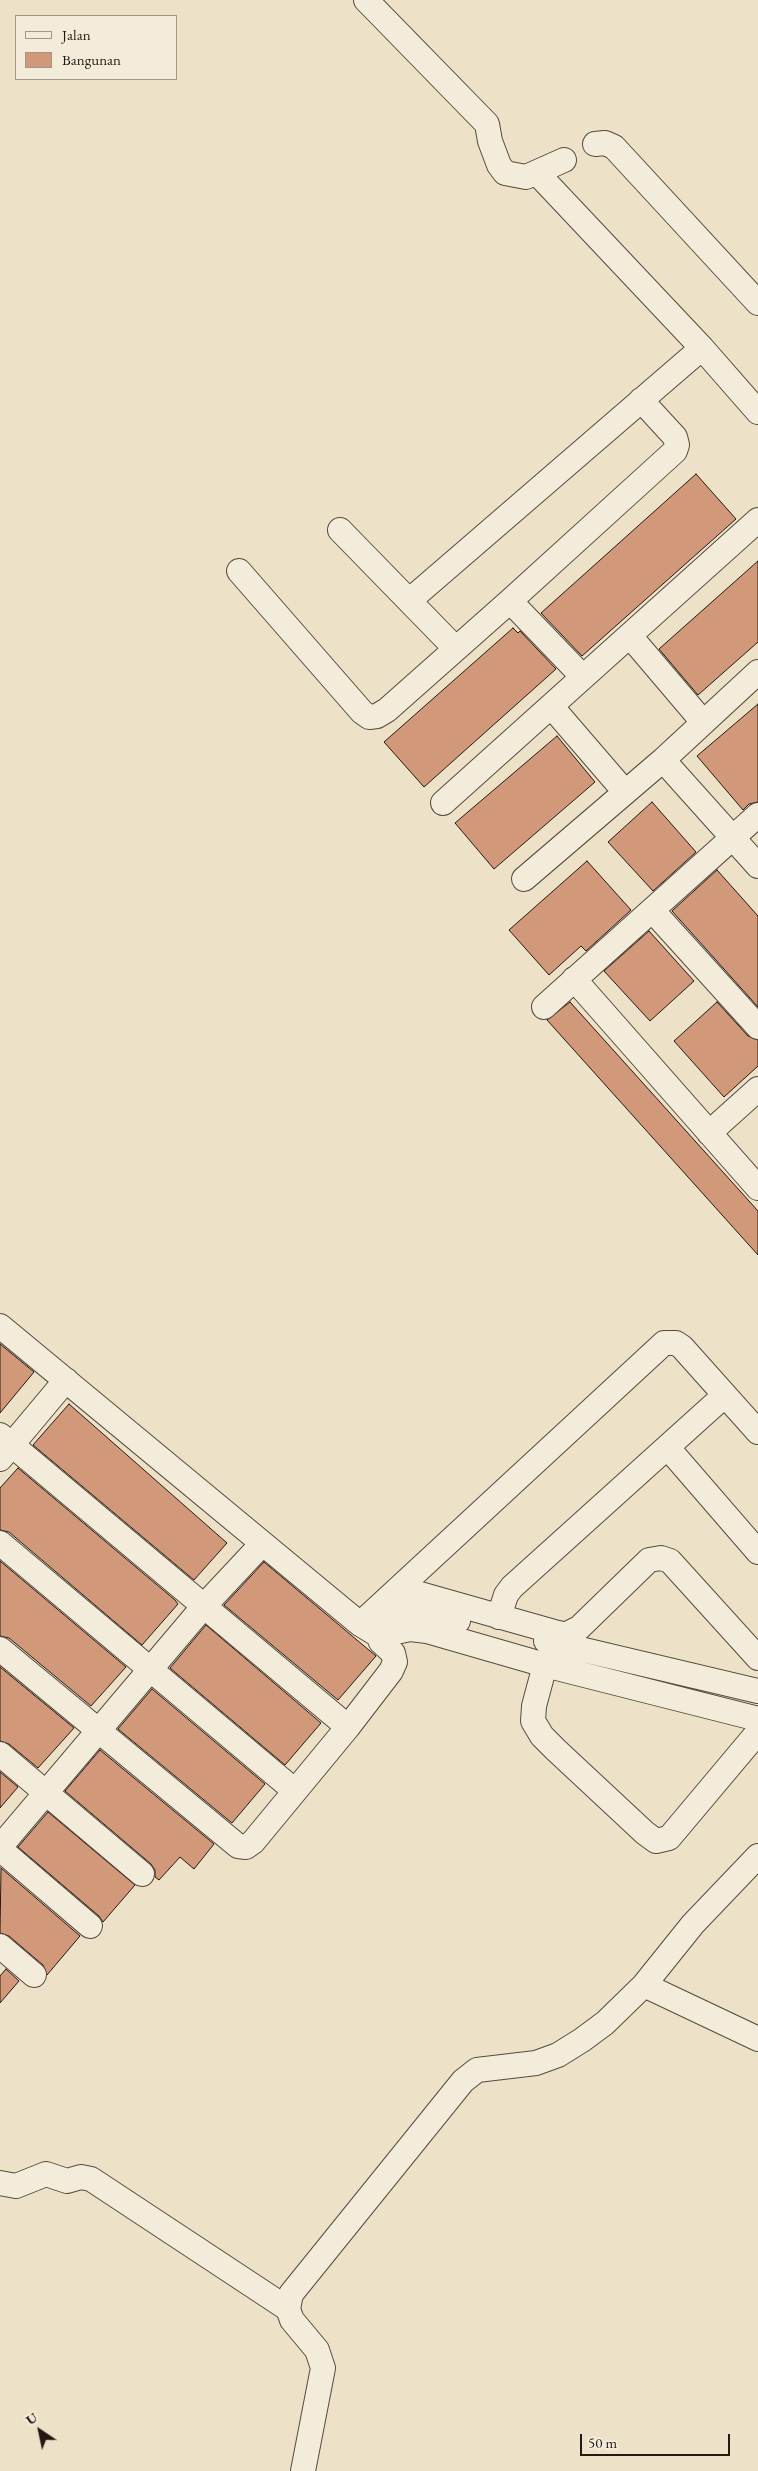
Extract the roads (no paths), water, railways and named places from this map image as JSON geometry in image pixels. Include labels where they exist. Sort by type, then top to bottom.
[{"type":"street","points":[[366,0],[487,124],[490,141],[504,173],[526,177],[564,160]]},
{"type":"street","points":[[595,144],[604,143],[614,147],[758,303]]},
{"type":"street","points":[[537,173],[702,348],[758,412]]},
{"type":"street","points":[[410,600],[702,348]]},
{"type":"street","points":[[239,571],[362,712],[369,717],[377,716],[387,710],[510,601],[676,451],[675,437],[641,400]]},
{"type":"street","points":[[443,803],[758,520]]},
{"type":"street","points":[[340,530],[455,648]]},
{"type":"street","points":[[510,601],[583,677]]},
{"type":"street","points":[[630,636],[703,722]]},
{"type":"street","points":[[524,879],[663,760],[758,672]]},
{"type":"street","points":[[551,706],[625,792]]},
{"type":"street","points":[[663,760],[758,866]]},
{"type":"street","points":[[544,1007],[758,815]]},
{"type":"street","points":[[652,910],[758,1027]]},
{"type":"street","points":[[574,979],[758,1188]]},
{"type":"street","points":[[709,1133],[758,1089]]},
{"type":"street","points":[[0,1326],[371,1633],[393,1653],[395,1662],[392,1671],[348,1727],[246,1847],[238,1846],[0,1649]]},
{"type":"street","points":[[371,1633],[399,1588],[664,1343],[676,1343],[682,1347],[758,1432]]},
{"type":"street","points":[[66,1380],[4,1446],[204,1606],[348,1727]]},
{"type":"street","points":[[499,1617],[506,1595],[512,1587],[668,1448],[725,1394]]},
{"type":"street","points":[[668,1448],[758,1552]]},
{"type":"street","points":[[0,1543],[295,1791]]},
{"type":"street","points":[[90,1926],[0,1848],[204,1606],[262,1544]]},
{"type":"street","points":[[758,1658],[670,1561],[661,1558],[649,1560],[573,1633],[559,1638],[545,1666],[534,1706],[533,1721],[542,1736],[644,1833],[656,1841],[669,1838],[758,1732]]},
{"type":"street","points":[[399,1588],[499,1617],[559,1638],[758,1692]]},
{"type":"street","points":[[371,1633],[378,1624],[390,1616],[402,1612],[417,1611],[559,1638]]},
{"type":"street","points":[[371,1633],[396,1632],[410,1629],[427,1631],[545,1666],[758,1720]]},
{"type":"street","points":[[0,1754],[142,1874]]},
{"type":"street","points":[[303,2471],[323,2368],[317,2350],[292,2320],[288,2310],[291,2294],[463,2081],[477,2070],[536,2063],[558,2055],[605,2023],[644,1985],[693,1924],[758,1856]]},
{"type":"street","points":[[0,1946],[34,1975]]},
{"type":"street","points":[[644,1985],[758,2039]]},
{"type":"street","points":[[0,2183],[16,2186],[46,2174],[67,2181],[81,2177],[87,2178],[288,2310]]}]
